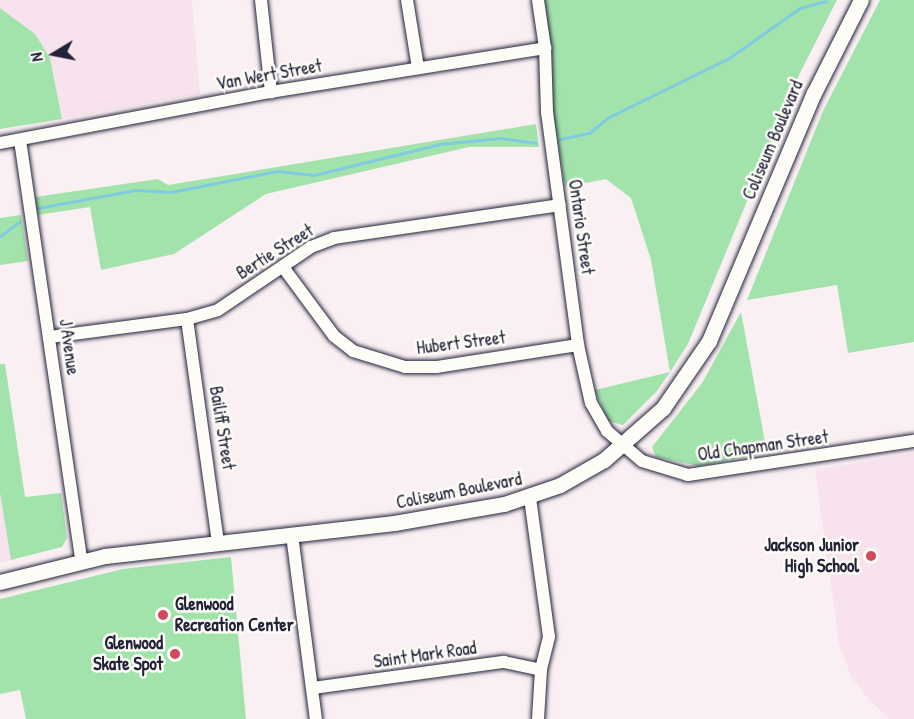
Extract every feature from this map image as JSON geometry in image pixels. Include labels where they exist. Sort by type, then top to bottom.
[{"type":"main road","name":"Coliseum Boulevard","points":[[0,582],[81,560],[394,523],[530,498],[584,473],[624,446],[663,408],[709,341],[814,93],[861,0]]},
{"type":"street","points":[[261,0],[271,92]]},
{"type":"street","points":[[407,0],[418,68]]},
{"type":"street","name":"Ontario Street","points":[[538,0],[545,48],[547,112],[578,345],[591,402],[607,431],[624,446]]},
{"type":"street","name":"Van Wert Street","points":[[0,143],[271,92],[545,48]]},
{"type":"street","name":"J Avenue","points":[[20,140],[81,560]]},
{"type":"street","name":"Bertie Street","points":[[50,337],[187,319],[218,310],[310,247],[334,238],[560,205]]},
{"type":"street","name":"Hubert Street","points":[[283,267],[334,336],[353,351],[405,368],[437,368],[578,345]]},
{"type":"street","name":"Bailiff Street","points":[[187,319],[218,542]]},
{"type":"street","name":"Old Chapman Street","points":[[624,446],[658,469],[701,475],[914,441]]},
{"type":"street","points":[[530,498],[549,637],[541,670],[538,719]]},
{"type":"street","points":[[292,535],[316,719]]},
{"type":"street","name":"Saint Mark Road","points":[[313,688],[504,662],[541,670]]},
{"type":"shaded area","points":[[0,0],[192,0],[200,94],[62,119],[50,58],[35,34],[0,8]]},
{"type":"shaded area","name":"Jackson Junior High School","points":[[914,453],[914,719],[890,719],[869,700],[851,677],[839,643],[815,470]]},
{"type":"shaded area","points":[[0,493],[11,560],[0,563]]},
{"type":"green space","points":[[544,0],[837,0],[800,73],[688,344],[670,372],[651,260],[631,198],[606,179],[565,187],[552,105],[551,51]]},
{"type":"green space","points":[[880,0],[914,0],[914,342],[848,353],[837,285],[747,300],[823,111]]},
{"type":"green space","points":[[0,8],[35,34],[50,58],[62,119],[0,129]]},
{"type":"green space","points":[[536,124],[539,147],[469,147],[266,194],[174,254],[101,270],[90,207],[38,215],[35,197],[158,179],[168,185]]},
{"type":"green space","points":[[21,215],[28,261],[0,265],[0,218]]},
{"type":"green space","points":[[741,312],[767,453],[699,466],[656,457],[652,447],[702,383]]},
{"type":"green space","points":[[0,364],[5,364],[25,497],[61,493],[67,538],[62,547],[11,560],[0,493]]},
{"type":"green space","points":[[670,372],[657,391],[623,425],[608,421],[595,390]]},
{"type":"green space","points":[[231,557],[246,719],[26,719],[20,690],[0,694],[0,599],[123,569]]},
{"type":"waterway","points":[[560,139],[589,133],[609,117],[729,58],[800,8],[826,1]]},
{"type":"waterway","points":[[38,208],[135,190],[171,192],[277,171],[314,175],[440,144],[501,138],[536,143]]},
{"type":"waterway","points":[[0,236],[19,222]]},
{"type":"place","name":"Jackson Junior High School","points":[[871,556]]},
{"type":"place","name":"Glenwood Recreation Center","points":[[163,615]]},
{"type":"place","name":"Glenwood Skate Spot","points":[[175,654]]}]
